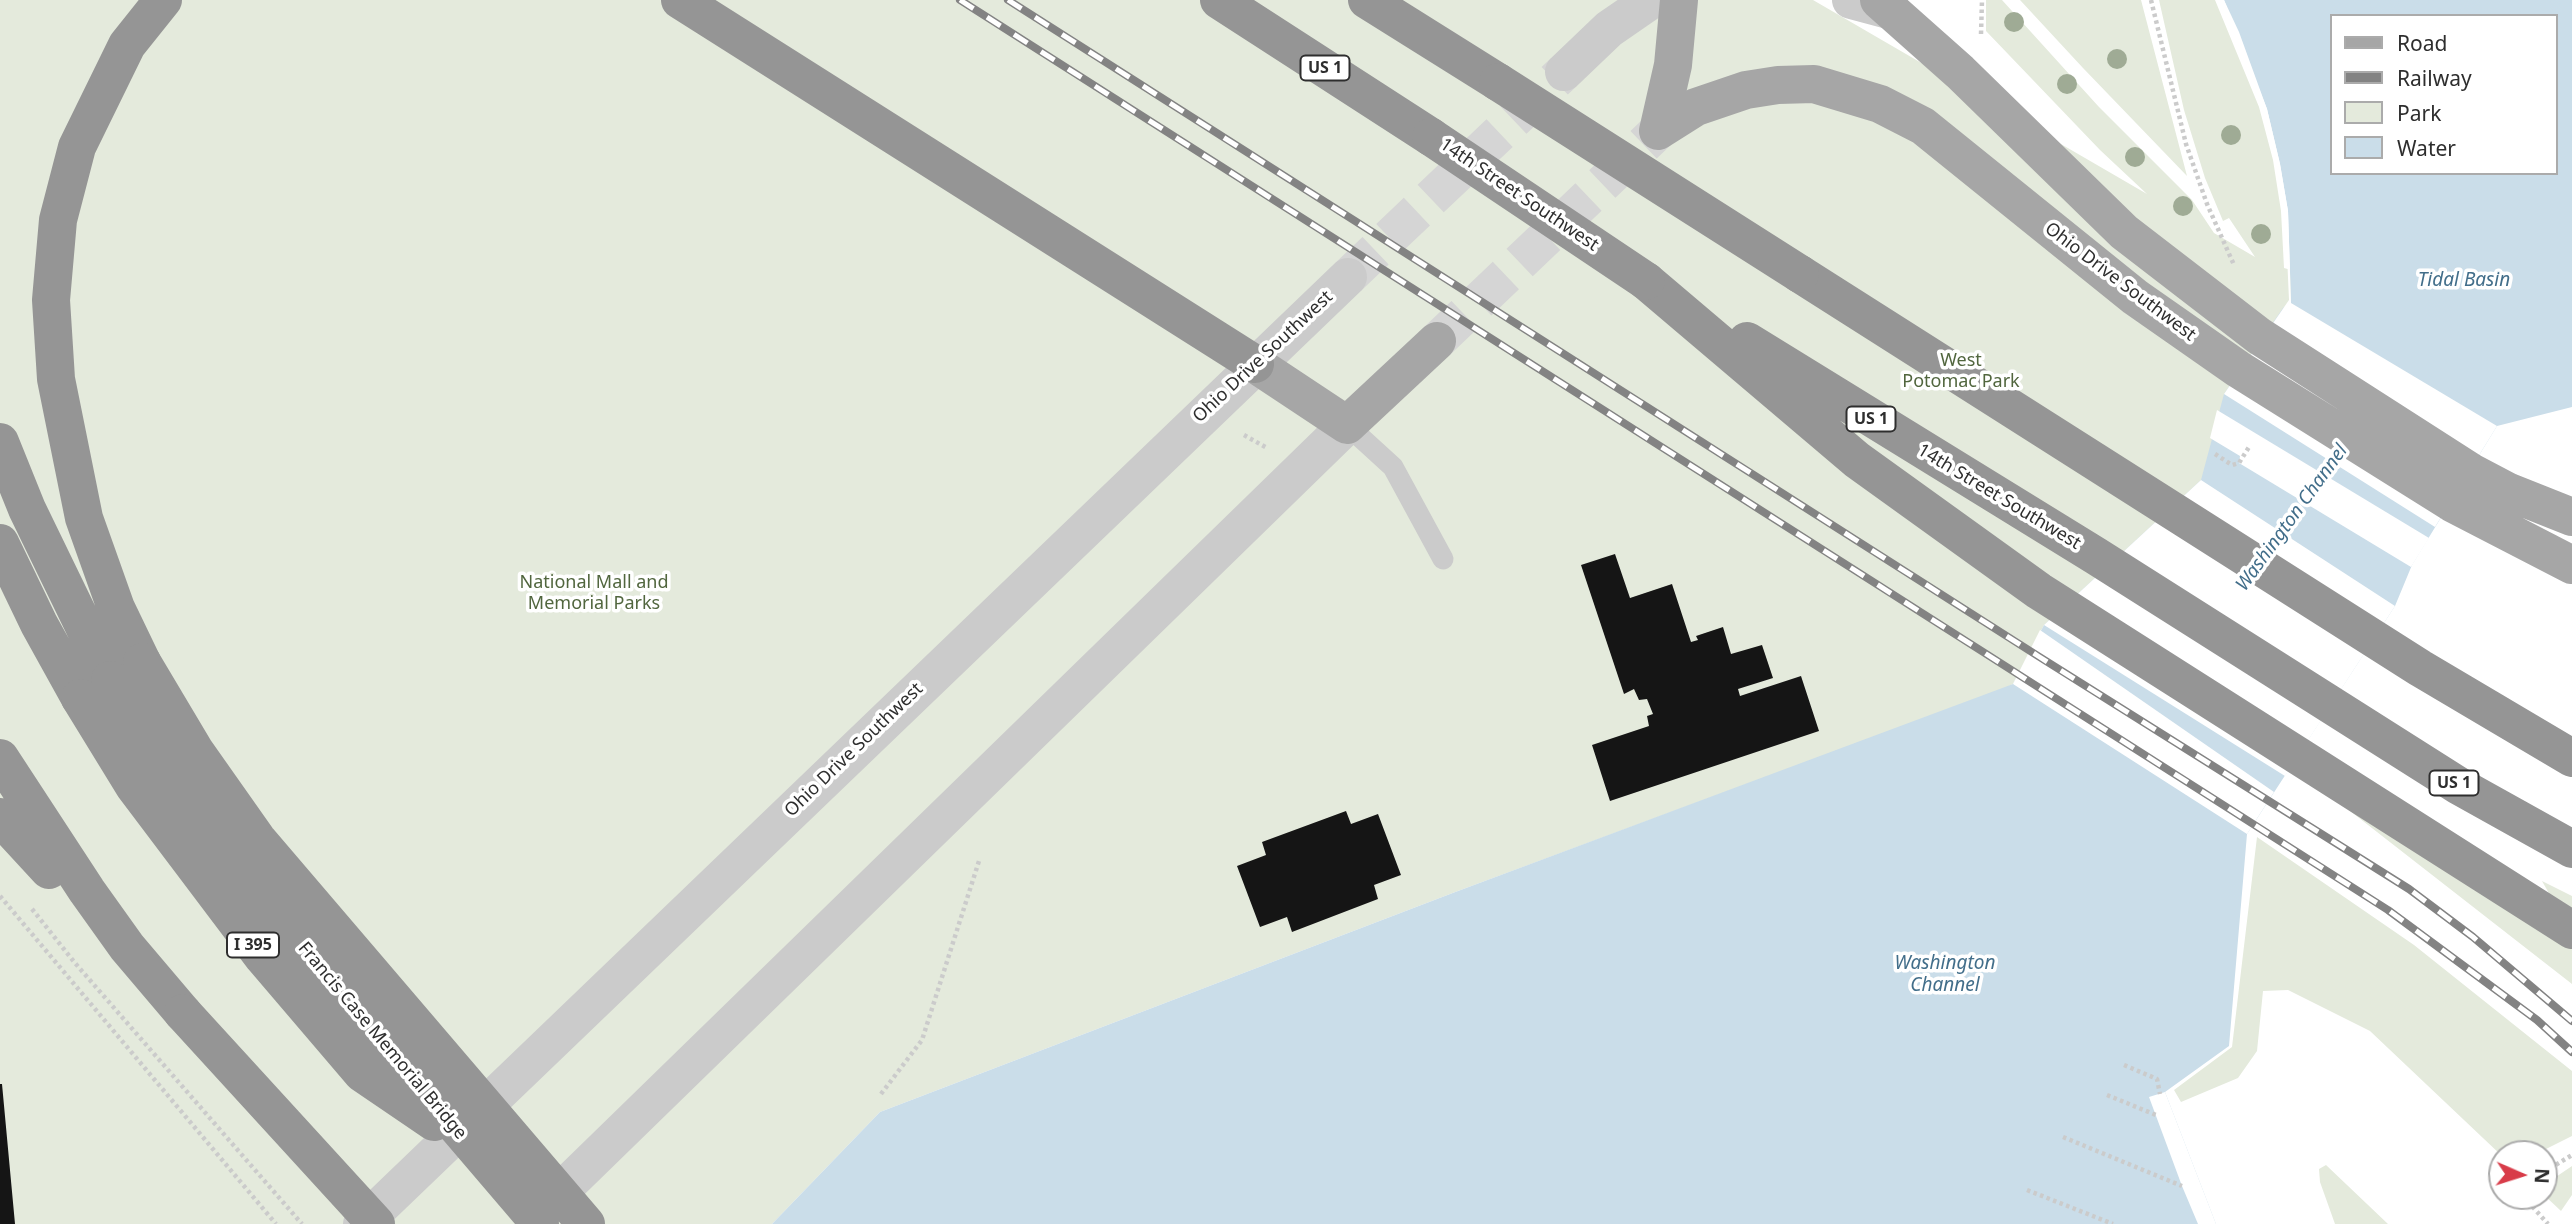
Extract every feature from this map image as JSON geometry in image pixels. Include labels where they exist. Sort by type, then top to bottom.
[{"type":"highway","points":[[163,0],[127,45],[107,79],[77,147],[58,220],[51,300],[56,379],[84,518],[116,608],[111,680],[195,751],[257,839],[586,1224]]},
{"type":"highway","points":[[680,0],[1255,364]]},
{"type":"highway","name":"14th Street Southwest","points":[[1219,0],[1646,281],[2096,555],[2459,786],[2572,849]]},
{"type":"highway","points":[[1367,0],[2420,668],[2572,758]]},
{"type":"highway","points":[[1646,281],[1857,460],[2039,590],[2572,930]]},
{"type":"highway","name":"I 395","points":[[0,442],[27,509],[111,680]]},
{"type":"highway","name":"I 395","points":[[0,543],[39,624],[111,680]]},
{"type":"highway","name":"Francis Case Memorial Bridge","points":[[111,680],[138,726],[220,845],[318,968],[540,1224]]},
{"type":"highway","points":[[4,764],[39,822],[127,947],[183,1013]]},
{"type":"highway","points":[[0,817],[376,1224]]},
{"type":"main road","name":"Ohio Drive Southwest","points":[[1679,0],[1674,65],[1658,131],[1696,107],[1746,90],[1778,85],[1814,84],[1880,103],[1923,126],[2135,297],[2238,369],[2462,487],[2509,492],[2572,517]]},
{"type":"main road","name":"Ohio Drive Southwest","points":[[1885,5],[2124,232],[2462,487],[2572,565]]},
{"type":"main road","points":[[1255,364],[1347,425],[1437,341]]},
{"type":"street","points":[[1564,72],[1609,29],[1651,0]]},
{"type":"street","name":"Ohio Drive Southwest","points":[[1851,0],[1885,5]]},
{"type":"street","name":"Ohio Drive Southwest","points":[[362,1224],[1348,277]]},
{"type":"street","points":[[527,1224],[1347,425]]},
{"type":"lane","points":[[1347,425],[1393,467],[1443,559]]},
{"type":"path","points":[[1981,40],[1982,0]]},
{"type":"path","points":[[2151,0],[2186,144],[2207,204],[2236,270]]},
{"type":"path","points":[[1239,432],[1273,451]]},
{"type":"path","points":[[2216,454],[2232,465],[2239,463],[2249,447]]},
{"type":"path","points":[[881,1094],[922,1040],[979,861]]},
{"type":"path","points":[[0,896],[276,1224]]},
{"type":"path","points":[[25,900],[75,964],[302,1224]]},
{"type":"path","points":[[2124,1065],[2157,1079],[2160,1094]]},
{"type":"path","points":[[2107,1095],[2156,1115]]},
{"type":"path","points":[[2063,1137],[2182,1186]]},
{"type":"path","points":[[2027,1189],[2113,1224]]},
{"type":"path","points":[[2536,1210],[2548,1224]]},
{"type":"green space","name":"National Mall and Memorial Parks","points":[[0,0],[1813,0],[2147,194],[2100,150],[1986,31],[1986,0],[2002,0],[2099,107],[2192,200],[2214,233],[2255,257],[2229,218],[2223,221],[2205,178],[2184,110],[2159,0],[2215,0],[2259,107],[2273,160],[2281,211],[2284,268],[2291,270],[2490,422],[2044,625],[2013,684],[2003,689],[1458,891],[880,1112],[772,1224],[0,1224]]},
{"type":"green space","points":[[2020,0],[2141,0],[2187,176],[2083,68]]},
{"type":"green space","points":[[2318,786],[2572,946],[2572,984]]},
{"type":"green space","points":[[2257,837],[2414,945],[2572,1071],[2572,1136],[2558,1143],[2558,1140],[2488,1140],[2488,1143],[2370,1031],[2288,990],[2263,991],[2257,1051],[2238,1078],[2181,1102],[2174,1090],[2232,1047]]},
{"type":"green space","points":[[2542,881],[2572,896],[2572,910],[2551,897]]},
{"type":"green space","points":[[2326,1165],[2388,1224],[2335,1224],[2320,1182],[2319,1169]]},
{"type":"green space","points":[[2572,1166],[2572,1195],[2561,1211],[2558,1208],[2558,1176]]},
{"type":"water","name":"Washington Channel","points":[[2224,0],[2572,0],[2572,407],[2497,426],[2412,565],[2395,606],[2247,834],[2229,1046],[2165,1092],[2216,1224],[772,1224],[880,1112],[1458,891],[2013,684],[2044,625],[2201,480],[2224,394],[2283,308],[2291,302],[2288,211],[2267,109]]},
{"type":"pier","points":[[2221,0],[2224,0],[2239,32],[2267,109],[2280,164],[2288,211],[2291,303],[2497,426],[2435,527],[2224,394],[2289,300],[2285,211],[2277,165],[2263,110]]},
{"type":"pier","points":[[2217,410],[2429,538],[2411,567],[2239,463],[2240,456],[2210,438]]},
{"type":"pier","points":[[2201,480],[2395,606],[2285,776],[2044,625]]},
{"type":"pier","points":[[2040,630],[2274,792],[2247,834],[2013,684]]},
{"type":"pier","points":[[2165,1092],[2216,1224],[2198,1224],[2182,1186],[2149,1097]]},
{"type":"building","points":[[1615,554],[1630,598],[1672,584],[1691,642],[1698,640],[1696,636],[1723,627],[1731,654],[1762,645],[1773,678],[1738,689],[1740,696],[1801,676],[1819,731],[1610,801],[1592,745],[1649,726],[1647,716],[1653,714],[1647,699],[1639,700],[1634,689],[1624,694],[1581,565]]},
{"type":"building","points":[[1346,811],[1351,824],[1378,814],[1401,875],[1374,885],[1378,899],[1292,932],[1287,917],[1260,927],[1237,866],[1266,855],[1262,842]]},
{"type":"building","points":[[2,1084],[15,1224],[0,1224]]},
{"type":"tunnel","points":[[1348,277],[1564,72]]},
{"type":"tunnel","points":[[1437,341],[1658,131]]},
{"type":"railway","points":[[960,0],[2388,910],[2537,1020],[2572,1052]]},
{"type":"railway","points":[[1008,0],[2409,889],[2473,937],[2572,1021]]},
{"type":"water label","name":"Tidal Basin","points":[[2464,281]]},
{"type":"park label","name":"West Potomac Park","points":[[1961,371]]}]
